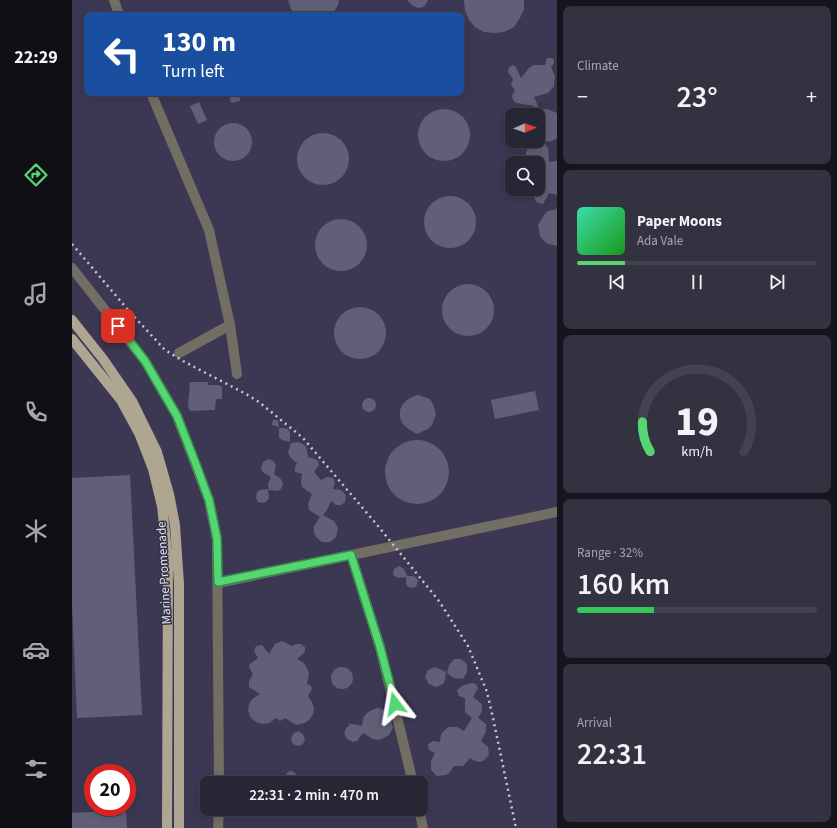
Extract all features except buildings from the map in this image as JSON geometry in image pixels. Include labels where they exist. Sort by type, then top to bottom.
[{"type":"main road","name":"Marine Promenade","points":[[72,320],[103,359],[132,401],[157,452],[169,494],[175,525],[178,584],[178,828]]},
{"type":"main road","name":"Marine Promenade","points":[[72,339],[121,400],[139,434],[153,469],[162,506],[168,561],[167,828]]},
{"type":"street","points":[[114,0],[118,12]]},
{"type":"street","points":[[152,96],[209,230],[230,325],[237,374]]},
{"type":"street","points":[[72,268],[145,361],[177,416],[209,500],[217,539],[219,776]]},
{"type":"street","points":[[179,353],[230,325]]},
{"type":"street","points":[[218,582],[557,512]]},
{"type":"street","points":[[351,555],[380,647],[411,776]]},
{"type":"street","points":[[218,828],[219,816]]},
{"type":"street","points":[[420,816],[423,828]]},
{"type":"shaded area","points":[[72,0],[557,0],[557,828],[72,828]]},
{"type":"railway","points":[[72,244],[129,311],[165,350],[259,402],[303,438],[378,526],[439,601],[468,646],[487,692],[516,828]]},
{"type":"route","points":[[118,326],[145,361],[177,416],[195,462],[209,500],[217,539],[218,582],[351,555],[380,647],[395,704]]}]
